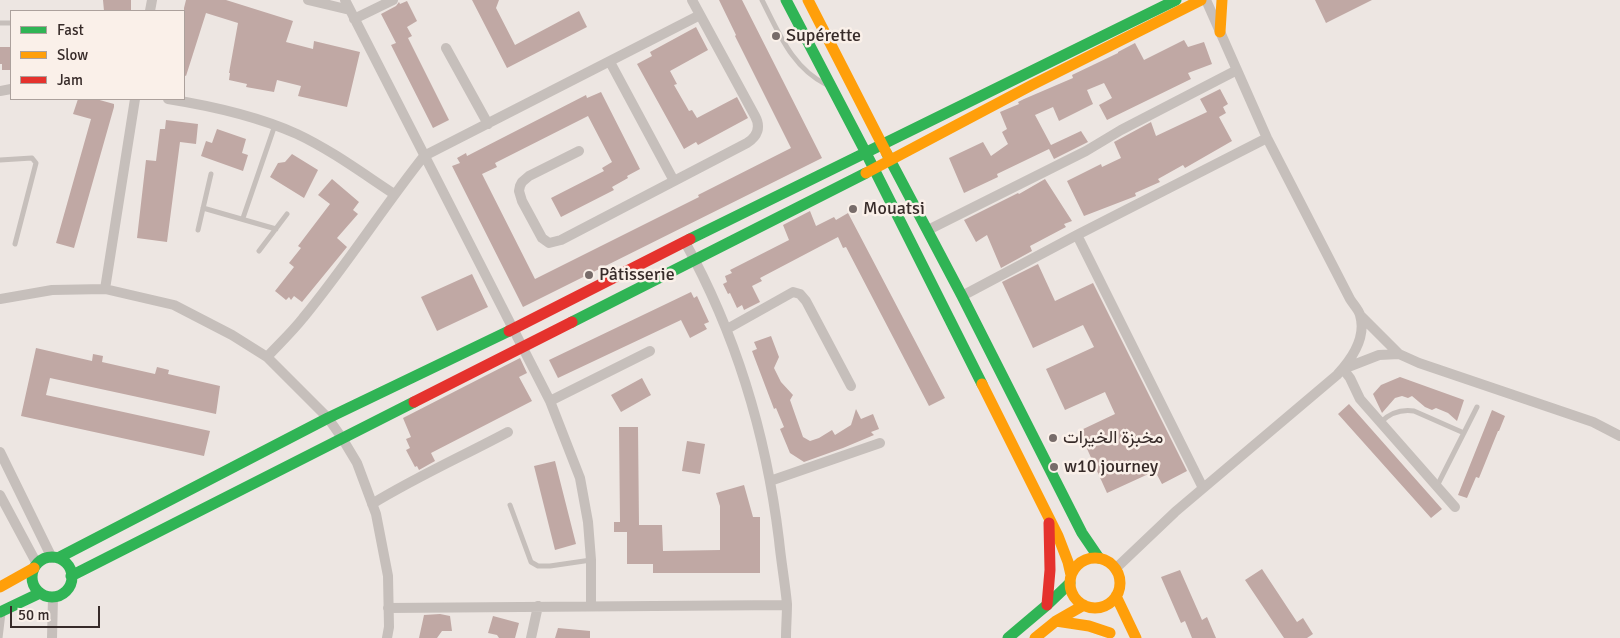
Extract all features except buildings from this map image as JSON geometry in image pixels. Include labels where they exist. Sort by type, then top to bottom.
[{"type":"main road","points":[[786,0],[866,153],[1064,549],[1074,596],[1090,606],[1111,636]]},
{"type":"main road","points":[[808,0],[962,296],[1082,533],[1099,558]]},
{"type":"main road","points":[[0,587],[35,566],[41,560],[55,558],[328,418],[514,329],[685,242],[1176,0]]},
{"type":"main road","points":[[72,576],[695,260],[1032,85],[1201,0]]},
{"type":"main road","points":[[1220,32],[1222,0]]},
{"type":"main road","points":[[1047,605],[1050,552],[1049,518]]},
{"type":"main road","points":[[35,566],[32,579],[36,589],[40,593],[53,597],[59,596],[68,588],[72,576],[67,565],[55,558]]},
{"type":"main road","points":[[1008,638],[1047,605],[1070,579],[1079,563],[1099,558],[1105,560],[1115,569],[1119,575],[1120,582],[1116,596],[1107,604],[1090,606],[1056,621],[1035,638]]},
{"type":"main road","points":[[2,611],[40,593]]},
{"type":"main road","points":[[1116,596],[1136,638]]},
{"type":"main road","points":[[1056,621],[1078,623],[1111,636]]},
{"type":"street","points":[[308,0],[352,15],[393,0]]},
{"type":"street","points":[[345,0],[550,401],[580,478],[588,522],[591,560],[591,606]]},
{"type":"street","points":[[579,151],[525,178],[520,186],[520,196],[526,209],[542,238],[549,242],[561,240],[752,140],[758,128],[758,121],[692,0]]},
{"type":"street","points":[[1206,0],[1267,138],[1360,315],[1398,354],[1419,363],[1593,422],[1620,436]]},
{"type":"street","points":[[267,357],[303,319],[424,156],[700,15]]},
{"type":"street","points":[[446,48],[488,124]]},
{"type":"street","points":[[610,62],[674,181]]},
{"type":"street","points":[[928,230],[1086,151],[1121,130],[1237,70]]},
{"type":"street","points":[[105,289],[135,100]]},
{"type":"street","points":[[173,100],[229,111],[298,134],[333,154],[394,194]]},
{"type":"street","points":[[962,296],[1267,138]]},
{"type":"street","points":[[1077,235],[1204,488]]},
{"type":"street","points":[[685,242],[727,329],[751,398],[770,481],[787,605],[786,638]]},
{"type":"street","points":[[0,299],[52,290],[105,289],[174,305],[232,335],[267,357],[328,418],[357,463],[376,514],[388,576],[389,627],[386,638]]},
{"type":"street","points":[[727,329],[793,292],[798,293],[806,301],[851,386]]},
{"type":"street","points":[[1115,569],[1176,512],[1343,369],[1358,348],[1361,330],[1360,315]]},
{"type":"street","points":[[550,401],[650,351]]},
{"type":"street","points":[[1343,369],[1379,355],[1398,354]]},
{"type":"street","points":[[1343,369],[1350,378],[1360,399],[1455,507]]},
{"type":"street","points":[[372,504],[399,488],[508,432]]},
{"type":"street","points":[[770,481],[880,443]]},
{"type":"street","points":[[0,452],[55,558]]},
{"type":"street","points":[[0,495],[35,566]]},
{"type":"street","points":[[52,638],[53,597]]},
{"type":"street","points":[[388,608],[787,605]]},
{"type":"street","points":[[531,638],[538,606]]},
{"type":"lane","points":[[762,0],[792,57],[817,80],[833,88]]},
{"type":"lane","points":[[242,218],[275,125]]},
{"type":"lane","points":[[0,160],[32,158],[36,163],[15,244]]},
{"type":"lane","points":[[198,230],[211,174]]},
{"type":"lane","points":[[203,208],[276,229]]},
{"type":"lane","points":[[259,251],[287,214]]},
{"type":"lane","points":[[1437,487],[1477,407]]},
{"type":"lane","points":[[1380,422],[1394,412],[1407,410],[1414,411],[1464,433]]},
{"type":"lane","points":[[510,505],[531,562],[538,566],[550,566],[591,560]]},
{"type":"lane","points":[[0,638],[2,611]]},
{"type":"traffic: fast","points":[[786,0],[866,153],[982,384]]},
{"type":"traffic: fast","points":[[690,239],[1176,0]]},
{"type":"traffic: fast","points":[[887,154],[962,296],[1082,533],[1099,558]]},
{"type":"traffic: fast","points":[[572,322],[866,173]]},
{"type":"traffic: fast","points":[[58,558],[328,418],[509,331]]},
{"type":"traffic: fast","points":[[71,576],[414,402]]},
{"type":"traffic: fast","points":[[52,557],[66,563],[72,577],[66,591],[52,597],[38,591],[32,577],[38,563],[52,557]]},
{"type":"traffic: fast","points":[[1008,638],[1070,583]]},
{"type":"traffic: fast","points":[[0,612],[40,593]]},
{"type":"traffic: slow","points":[[808,0],[887,154]]},
{"type":"traffic: slow","points":[[866,173],[1032,85],[1201,0]]},
{"type":"traffic: slow","points":[[1220,32],[1222,0]]},
{"type":"traffic: slow","points":[[982,384],[1058,536],[1071,575]]},
{"type":"traffic: slow","points":[[1095,558],[1113,565],[1120,583],[1113,601],[1095,608],[1077,601],[1070,583],[1077,565],[1095,558]]},
{"type":"traffic: slow","points":[[0,587],[34,568]]},
{"type":"traffic: slow","points":[[1116,596],[1136,638]]},
{"type":"traffic: slow","points":[[1035,638],[1056,621],[1084,605]]},
{"type":"traffic: slow","points":[[1056,621],[1089,626],[1110,633]]},
{"type":"traffic: jam","points":[[509,331],[690,239]]},
{"type":"traffic: jam","points":[[414,402],[572,322]]},
{"type":"traffic: jam","points":[[1047,605],[1050,570],[1049,523]]},
{"type":"place","name":"Supérette","points":[[776,36]]},
{"type":"place","name":"Mouatsi","points":[[853,209]]},
{"type":"place","name":"Pâtisserie","points":[[589,275]]},
{"type":"place","name":"مخبزة الخيرات","points":[[1053,438]]},
{"type":"place","name":"w10 journey","points":[[1054,467]]}]
